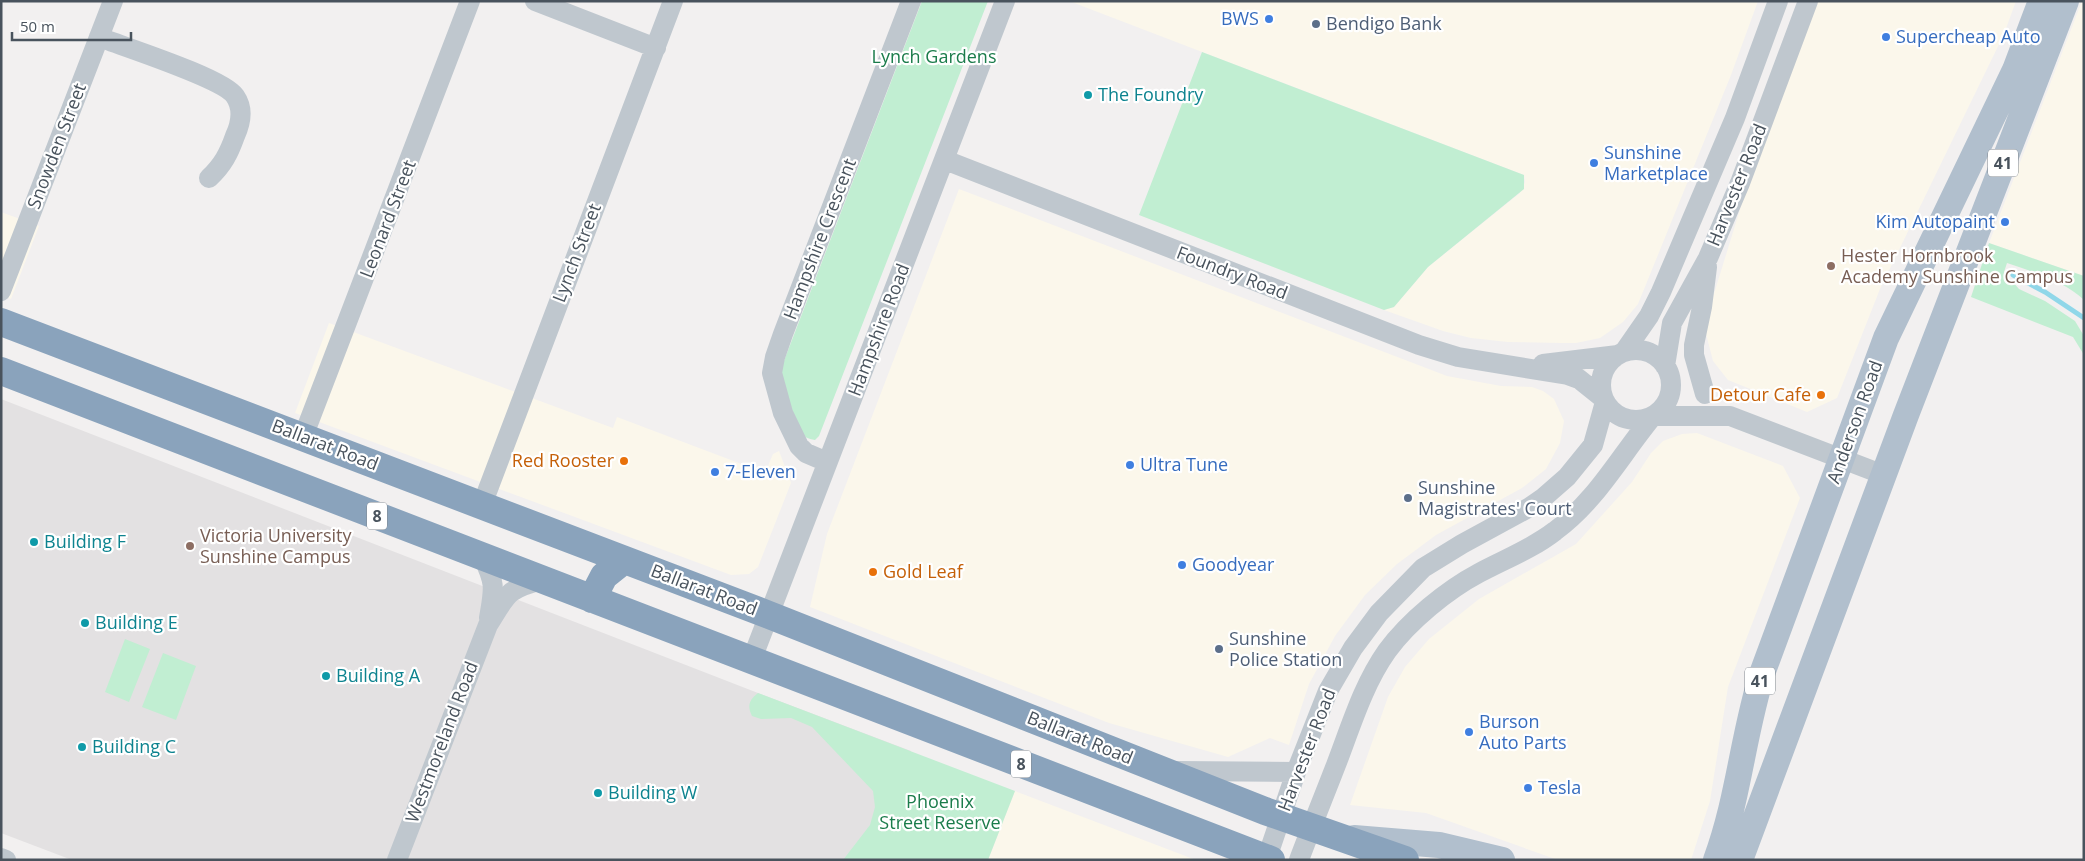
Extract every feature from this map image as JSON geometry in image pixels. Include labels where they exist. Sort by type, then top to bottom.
[{"type":"highway","name":"Ballarat Road","points":[[1,322],[769,615],[1162,771],[1338,838],[1405,860]]},
{"type":"highway","name":"8","points":[[1,371],[1269,859]]},
{"type":"highway","points":[[592,598],[604,576],[624,560]]},
{"type":"main road","name":"Anderson Road","points":[[1716,860],[1733,810],[1748,724],[1758,688],[1886,338],[2015,70],[2041,1]]},
{"type":"main road","name":"41","points":[[1740,860],[1884,475],[2066,1]]},
{"type":"main road","points":[[1338,838],[1398,840],[1439,845],[1502,860]]},
{"type":"street","name":"Snowden Street","points":[[1,291],[113,1]]},
{"type":"street","name":"Leonard Street","points":[[303,437],[470,1]]},
{"type":"street","points":[[536,1],[656,48]]},
{"type":"street","name":"Lynch Street","points":[[482,505],[673,1]]},
{"type":"street","name":"Hampshire Crescent","points":[[827,462],[806,453],[793,438],[776,390],[773,365],[783,334],[911,1]]},
{"type":"street","name":"Hampshire Road","points":[[752,659],[1005,1]]},
{"type":"street","name":"Harvester Road","points":[[1621,354],[1649,316],[1661,292],[1732,126],[1778,1]]},
{"type":"street","name":"Harvester Road","points":[[1666,367],[1672,323],[1708,258],[1740,183],[1808,1]]},
{"type":"street","points":[[99,37],[215,81],[234,94],[241,110],[239,128],[221,167],[209,178]]},
{"type":"street","name":"Foundry Road","points":[[945,160],[1419,345],[1458,357],[1560,373],[1574,377],[1604,400]]},
{"type":"street","points":[[1705,394],[1696,363],[1694,344],[1702,307],[1708,258]]},
{"type":"street","points":[[1730,416],[1654,416],[1635,420],[1623,418],[1612,411],[1604,400],[1601,387],[1602,374],[1608,364],[1621,354],[1637,350],[1650,353],[1666,367],[1705,394],[1730,416],[1884,475]]},
{"type":"street","name":"Foundry Road","points":[[1523,367],[1621,354]]},
{"type":"street","points":[[1654,416],[1663,408],[1671,394],[1671,378],[1666,367]]},
{"type":"street","name":"Harvester Road","points":[[1269,859],[1296,772],[1328,691],[1353,648],[1379,613],[1423,568],[1462,544],[1530,507],[1567,477],[1594,445],[1604,400]]},
{"type":"street","name":"Harvester Road","points":[[1299,860],[1351,723],[1370,679],[1403,632],[1453,589],[1477,574],[1531,547],[1567,522],[1599,490],[1654,416]]},
{"type":"street","name":"Westmoreland Road","points":[[483,557],[493,579],[488,625]]},
{"type":"street","name":"Westmoreland Road","points":[[397,860],[488,625],[510,592],[519,586],[542,580]]},
{"type":"street","points":[[1162,771],[1296,772]]},
{"type":"street","points":[[1,858],[6,860]]},
{"type":"shaded area","name":"Sunshine Marketplace","points":[[1069,1],[1758,1],[1731,75],[1638,304],[1623,322],[1600,338],[1576,343],[1562,343],[1508,342],[1471,338],[1443,331],[1384,310],[1394,307],[1428,267],[1520,193],[1525,182],[1524,175]]},
{"type":"shaded area","points":[[1816,1],[2016,1],[2004,34],[1880,289],[1837,398],[1807,412],[1728,380],[1713,361],[1704,326],[1742,203]]},
{"type":"shaded area","points":[[2082,1],[2084,1],[2084,276],[1989,243]]},
{"type":"shaded area","points":[[959,189],[1447,376],[1501,386],[1532,387],[1543,391],[1554,399],[1564,421],[1560,443],[1546,469],[1522,488],[1436,535],[1397,564],[1365,595],[1335,636],[1309,684],[1289,745],[1270,738],[1228,757],[1109,723],[810,607],[827,534]]},
{"type":"shaded area","points":[[1,212],[39,226],[11,299],[1,295]]},
{"type":"shaded area","points":[[329,323],[613,428],[617,417],[765,473],[773,454],[779,451],[791,483],[758,567],[749,574],[731,575],[295,413]]},
{"type":"shaded area","name":"Victoria University Sunshine Campus","points":[[1,399],[911,751],[870,860],[72,860],[1,833]]},
{"type":"shaded area","points":[[1697,433],[1783,466],[1800,498],[1728,687],[1710,801],[1691,860],[1558,860],[1426,813],[1350,805],[1388,697],[1405,667],[1429,639],[1479,599],[1576,544],[1632,482],[1651,453],[1663,441],[1682,434]]},
{"type":"shaded area","points":[[1015,791],[1196,860],[988,860]]},
{"type":"green space","name":"Lynch Gardens","points":[[922,1],[988,1],[819,436],[815,440],[810,439],[800,431],[781,380],[782,366]]},
{"type":"green space","points":[[1202,52],[1524,175],[1524,189],[1428,267],[1394,307],[1384,310],[1139,215]]},
{"type":"green space","points":[[1989,243],[2084,276],[2084,300],[2058,282],[2028,270],[2007,263],[2004,272],[2019,289],[2045,301],[2075,321],[2084,336],[2084,355],[2073,337],[1971,297]]},
{"type":"green space","points":[[125,639],[150,649],[129,702],[105,692]]},
{"type":"green space","points":[[163,653],[196,666],[176,720],[142,707]]},
{"type":"green space","name":"Phoenix Street Reserve","points":[[758,693],[1015,791],[988,860],[843,860],[870,825],[875,807],[873,791],[812,727],[791,718],[761,719],[752,716],[750,703]]},
{"type":"waterway","points":[[2013,275],[2045,292],[2084,318]]},
{"type":"place","name":"BWS","points":[[1269,19]]},
{"type":"place","name":"Bendigo Bank","points":[[1316,24]]},
{"type":"place","name":"Supercheap Auto","points":[[1886,37]]},
{"type":"place","name":"The Foundry","points":[[1088,95]]},
{"type":"place","name":"Sunshine Marketplace","points":[[1594,163]]},
{"type":"place","name":"Kim Autopaint","points":[[2005,222]]},
{"type":"place","name":"Hester Hornbrook Academy Sunshine Campus","points":[[1831,266]]},
{"type":"place","name":"Detour Cafe","points":[[1821,395]]},
{"type":"place","name":"Red Rooster","points":[[624,461]]},
{"type":"place","name":"Ultra Tune","points":[[1130,465]]},
{"type":"place","name":"7-Eleven","points":[[715,472]]},
{"type":"place","name":"Sunshine Magistrates' Court","points":[[1408,498]]},
{"type":"place","name":"Building F","points":[[34,542]]},
{"type":"place","name":"Victoria University Sunshine Campus","points":[[190,546]]},
{"type":"place","name":"Goodyear","points":[[1182,565]]},
{"type":"place","name":"Gold Leaf","points":[[873,572]]},
{"type":"place","name":"Building E","points":[[85,623]]},
{"type":"place","name":"Sunshine Police Station","points":[[1219,649]]},
{"type":"place","name":"Building A","points":[[326,676]]},
{"type":"place","name":"Burson Auto Parts","points":[[1469,732]]},
{"type":"place","name":"Building C","points":[[82,747]]},
{"type":"place","name":"Tesla","points":[[1528,788]]},
{"type":"place","name":"Building W","points":[[598,793]]}]
